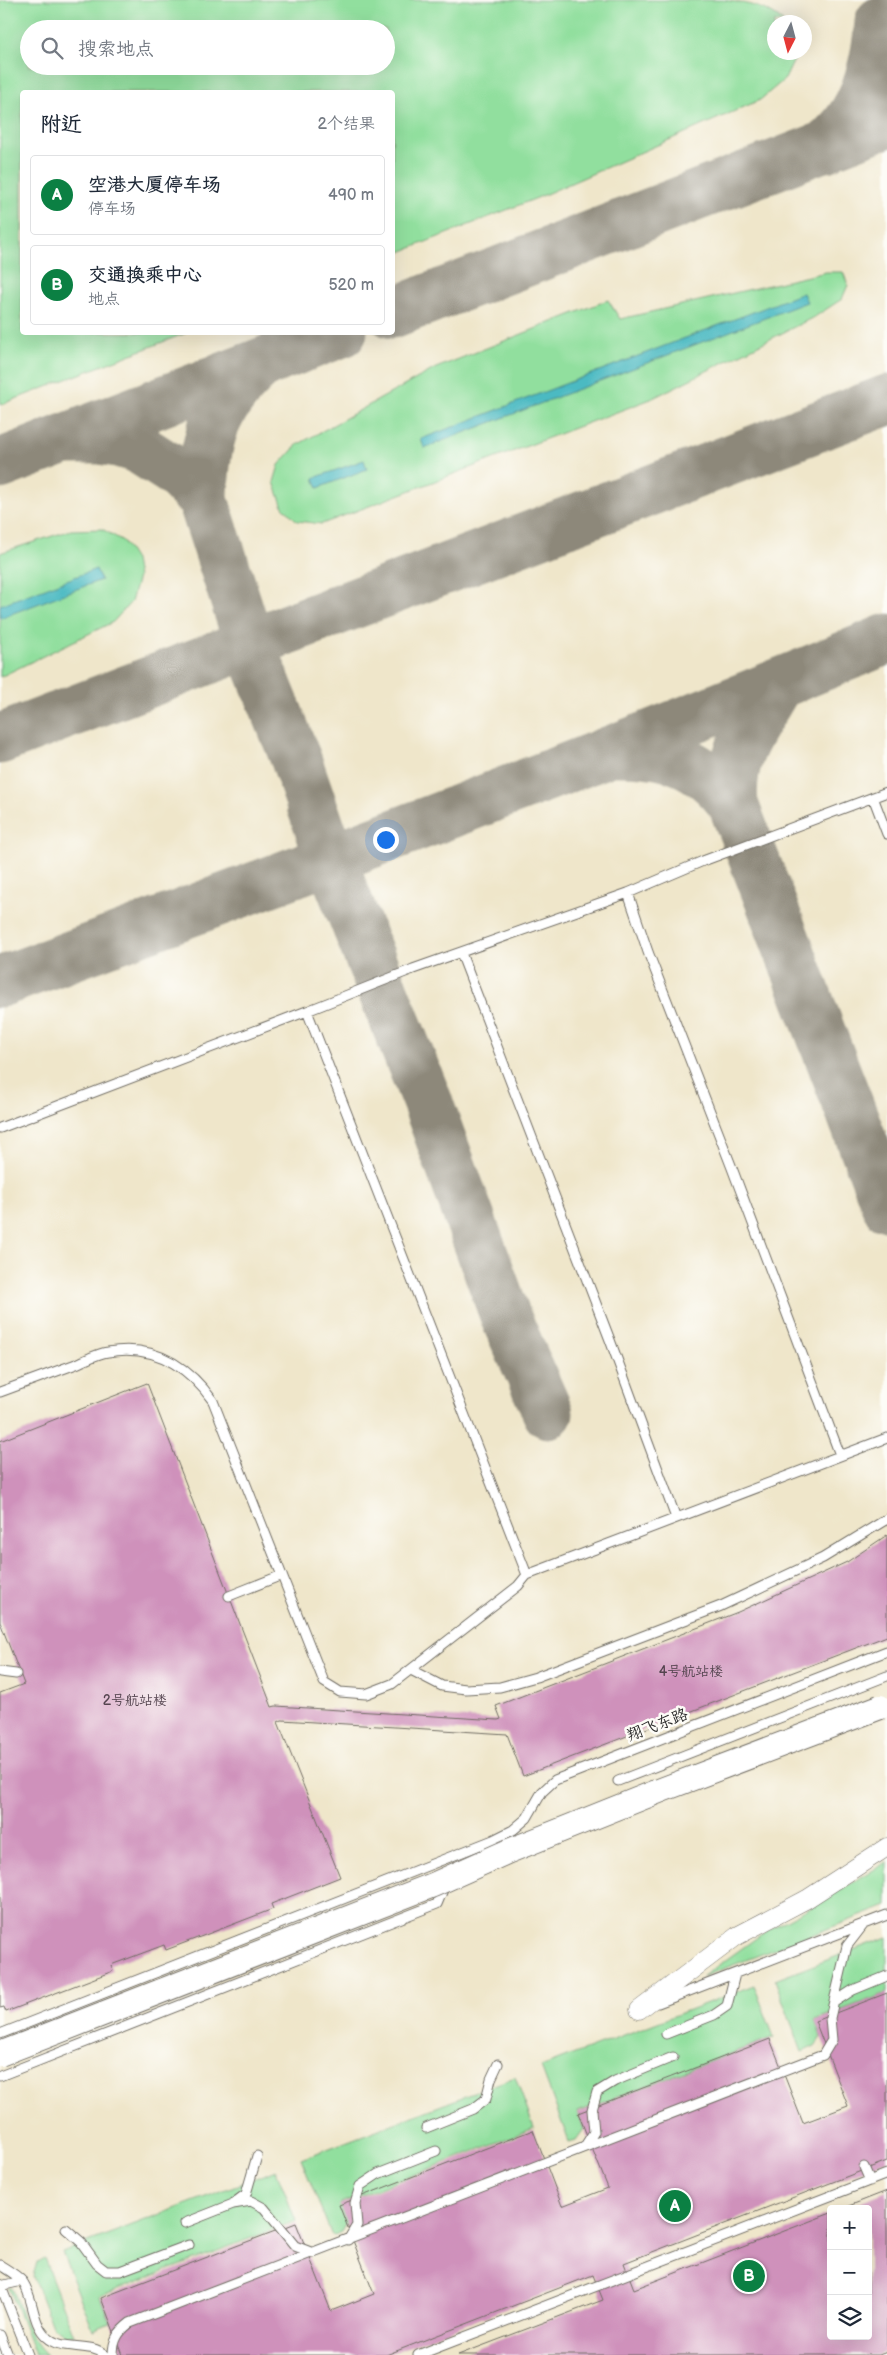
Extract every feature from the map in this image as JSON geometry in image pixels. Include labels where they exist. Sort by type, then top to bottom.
[{"type":"main road","points":[[0,2054],[433,1885],[509,1851],[664,1789],[880,1707]]},
{"type":"street","points":[[639,2010],[737,1936],[807,1899],[887,1847]]},
{"type":"lane","points":[[0,1128],[307,1010],[628,893],[702,861],[887,792]]},
{"type":"lane","points":[[873,797],[887,834]]},
{"type":"lane","points":[[628,893],[648,952],[840,1455]]},
{"type":"lane","points":[[461,953],[676,1518]]},
{"type":"lane","points":[[307,1010],[527,1575]]},
{"type":"lane","points":[[0,1392],[108,1352],[136,1351],[158,1356],[182,1368],[200,1383],[214,1401],[324,1682],[340,1692],[366,1694],[392,1684],[411,1670],[518,1586],[527,1575],[887,1438]]},
{"type":"lane","points":[[411,1670],[442,1686],[466,1689],[500,1687],[536,1677],[721,1606],[823,1558],[887,1519]]},
{"type":"lane","points":[[230,1596],[282,1575]]},
{"type":"lane","name":"翔飞东路","points":[[0,2034],[513,1830],[527,1818],[542,1792],[555,1780],[887,1651]]},
{"type":"lane","points":[[0,1672],[16,1674]]},
{"type":"lane","points":[[618,1781],[887,1676]]},
{"type":"lane","points":[[0,2076],[437,1904],[459,1852]]},
{"type":"lane","points":[[639,2010],[887,1915]]},
{"type":"lane","points":[[113,2355],[113,2345],[119,2332],[130,2323],[824,2055],[832,2040],[830,2018],[836,2001],[846,1946],[864,1924]]},
{"type":"lane","points":[[666,2034],[714,2015],[727,2006],[735,1974]]},
{"type":"lane","points":[[836,2001],[853,1990],[887,1976]]},
{"type":"lane","points":[[585,2146],[594,2132],[592,2110],[597,2092],[615,2081],[673,2057]]},
{"type":"lane","points":[[426,2128],[473,2109],[486,2099],[491,2079],[498,2064]]},
{"type":"lane","points":[[348,2240],[357,2225],[355,2203],[360,2186],[378,2174],[436,2151]]},
{"type":"lane","points":[[233,2204],[246,2194],[258,2156]]},
{"type":"lane","points":[[864,2167],[870,2181]]},
{"type":"lane","points":[[418,2355],[887,2174]]},
{"type":"lane","points":[[185,2223],[233,2204],[251,2201],[264,2208],[295,2246],[314,2253]]},
{"type":"lane","points":[[66,2229],[81,2242],[97,2264],[106,2271],[120,2271],[189,2245]]},
{"type":"lane","points":[[0,2265],[22,2281],[40,2329],[47,2338],[59,2345],[93,2349],[105,2355]]},
{"type":"lane","points":[[22,2281],[0,2285],[28,2355]]},
{"type":"lane","points":[[0,2335],[8,2355]]},
{"type":"green space","points":[[724,0],[749,4],[774,15],[767,15],[767,60],[794,60],[785,79],[760,100],[537,198],[395,254],[395,90],[20,90],[20,335],[181,335],[0,405],[0,1]]},
{"type":"green space","points":[[826,272],[843,272],[848,285],[842,299],[816,316],[651,399],[322,524],[297,521],[283,507],[274,482],[279,465],[297,445],[436,368],[608,300],[620,319]]},
{"type":"green space","points":[[102,529],[123,541],[135,560],[138,577],[131,602],[113,622],[0,677],[0,553],[71,530]]},
{"type":"green space","points":[[887,1862],[887,1906],[702,1977],[766,1931]]},
{"type":"green space","points":[[887,1937],[887,1993],[815,2020],[821,2037],[815,2046],[802,2052],[775,1980]]},
{"type":"green space","points":[[754,1985],[774,2037],[578,2112],[584,2129],[576,2140],[569,2142],[541,2067]]},
{"type":"green space","points":[[515,2077],[534,2128],[341,2203],[347,2221],[341,2232],[332,2236],[301,2159]]},
{"type":"green space","points":[[276,2170],[296,2221],[100,2296],[110,2323],[93,2330],[62,2252]]},
{"type":"green space","points":[[44,2258],[74,2336],[65,2336],[52,2326],[33,2276],[37,2262]]},
{"type":"green space","points":[[12,2287],[30,2332],[47,2355],[35,2355],[9,2288]]},
{"type":"water","points":[[803,293],[807,302],[424,448],[421,439]]},
{"type":"water","points":[[364,460],[367,469],[318,488],[314,478]]},
{"type":"water","points":[[96,569],[101,580],[0,618],[0,605]]},
{"type":"building","points":[[147,1383],[272,1707],[498,1720],[501,1719],[496,1706],[738,1612],[847,1562],[887,1535],[887,1636],[523,1776],[507,1734],[282,1720],[278,1722],[340,1877],[271,1904],[273,1909],[166,1950],[164,1945],[111,1965],[113,1971],[6,2012],[4,2007],[0,2008],[0,1693],[24,1684],[0,1622],[0,1441]]},
{"type":"building","points":[[887,1993],[887,2161],[624,2263],[634,2289],[827,2215],[827,2340],[872,2340],[872,2205],[851,2205],[887,2191],[887,2352],[879,2355],[458,2355],[603,2300],[593,2275],[386,2355],[123,2355],[101,2298],[296,2223],[331,2311],[374,2294],[339,2205],[533,2130],[562,2206],[608,2188],[578,2113],[770,2039],[803,2123],[848,2106],[815,2021]]},
{"type":"taxiway","points":[[826,147],[847,124],[861,101],[871,76],[880,22]]},
{"type":"taxiway","points":[[395,312],[887,122]]},
{"type":"taxiway","points":[[0,464],[334,335]]},
{"type":"taxiway","points":[[203,500],[206,458],[214,425],[231,395],[260,365]]},
{"type":"taxiway","points":[[0,739],[887,400]]},
{"type":"taxiway","points":[[64,439],[100,439],[138,448],[177,473],[203,500],[249,642],[297,762],[330,858],[427,1101],[506,1318],[548,1413]]},
{"type":"taxiway","points":[[0,982],[556,772],[887,639]]},
{"type":"taxiway","points":[[733,804],[735,769],[744,741],[777,685]]},
{"type":"taxiway","points":[[613,751],[649,753],[680,761],[708,777],[733,804],[887,1206]]},
{"type":"place","name":"空港大厦停车场","points":[[675,2206]]},
{"type":"place","name":"交通换乘中心","points":[[749,2276]]}]
